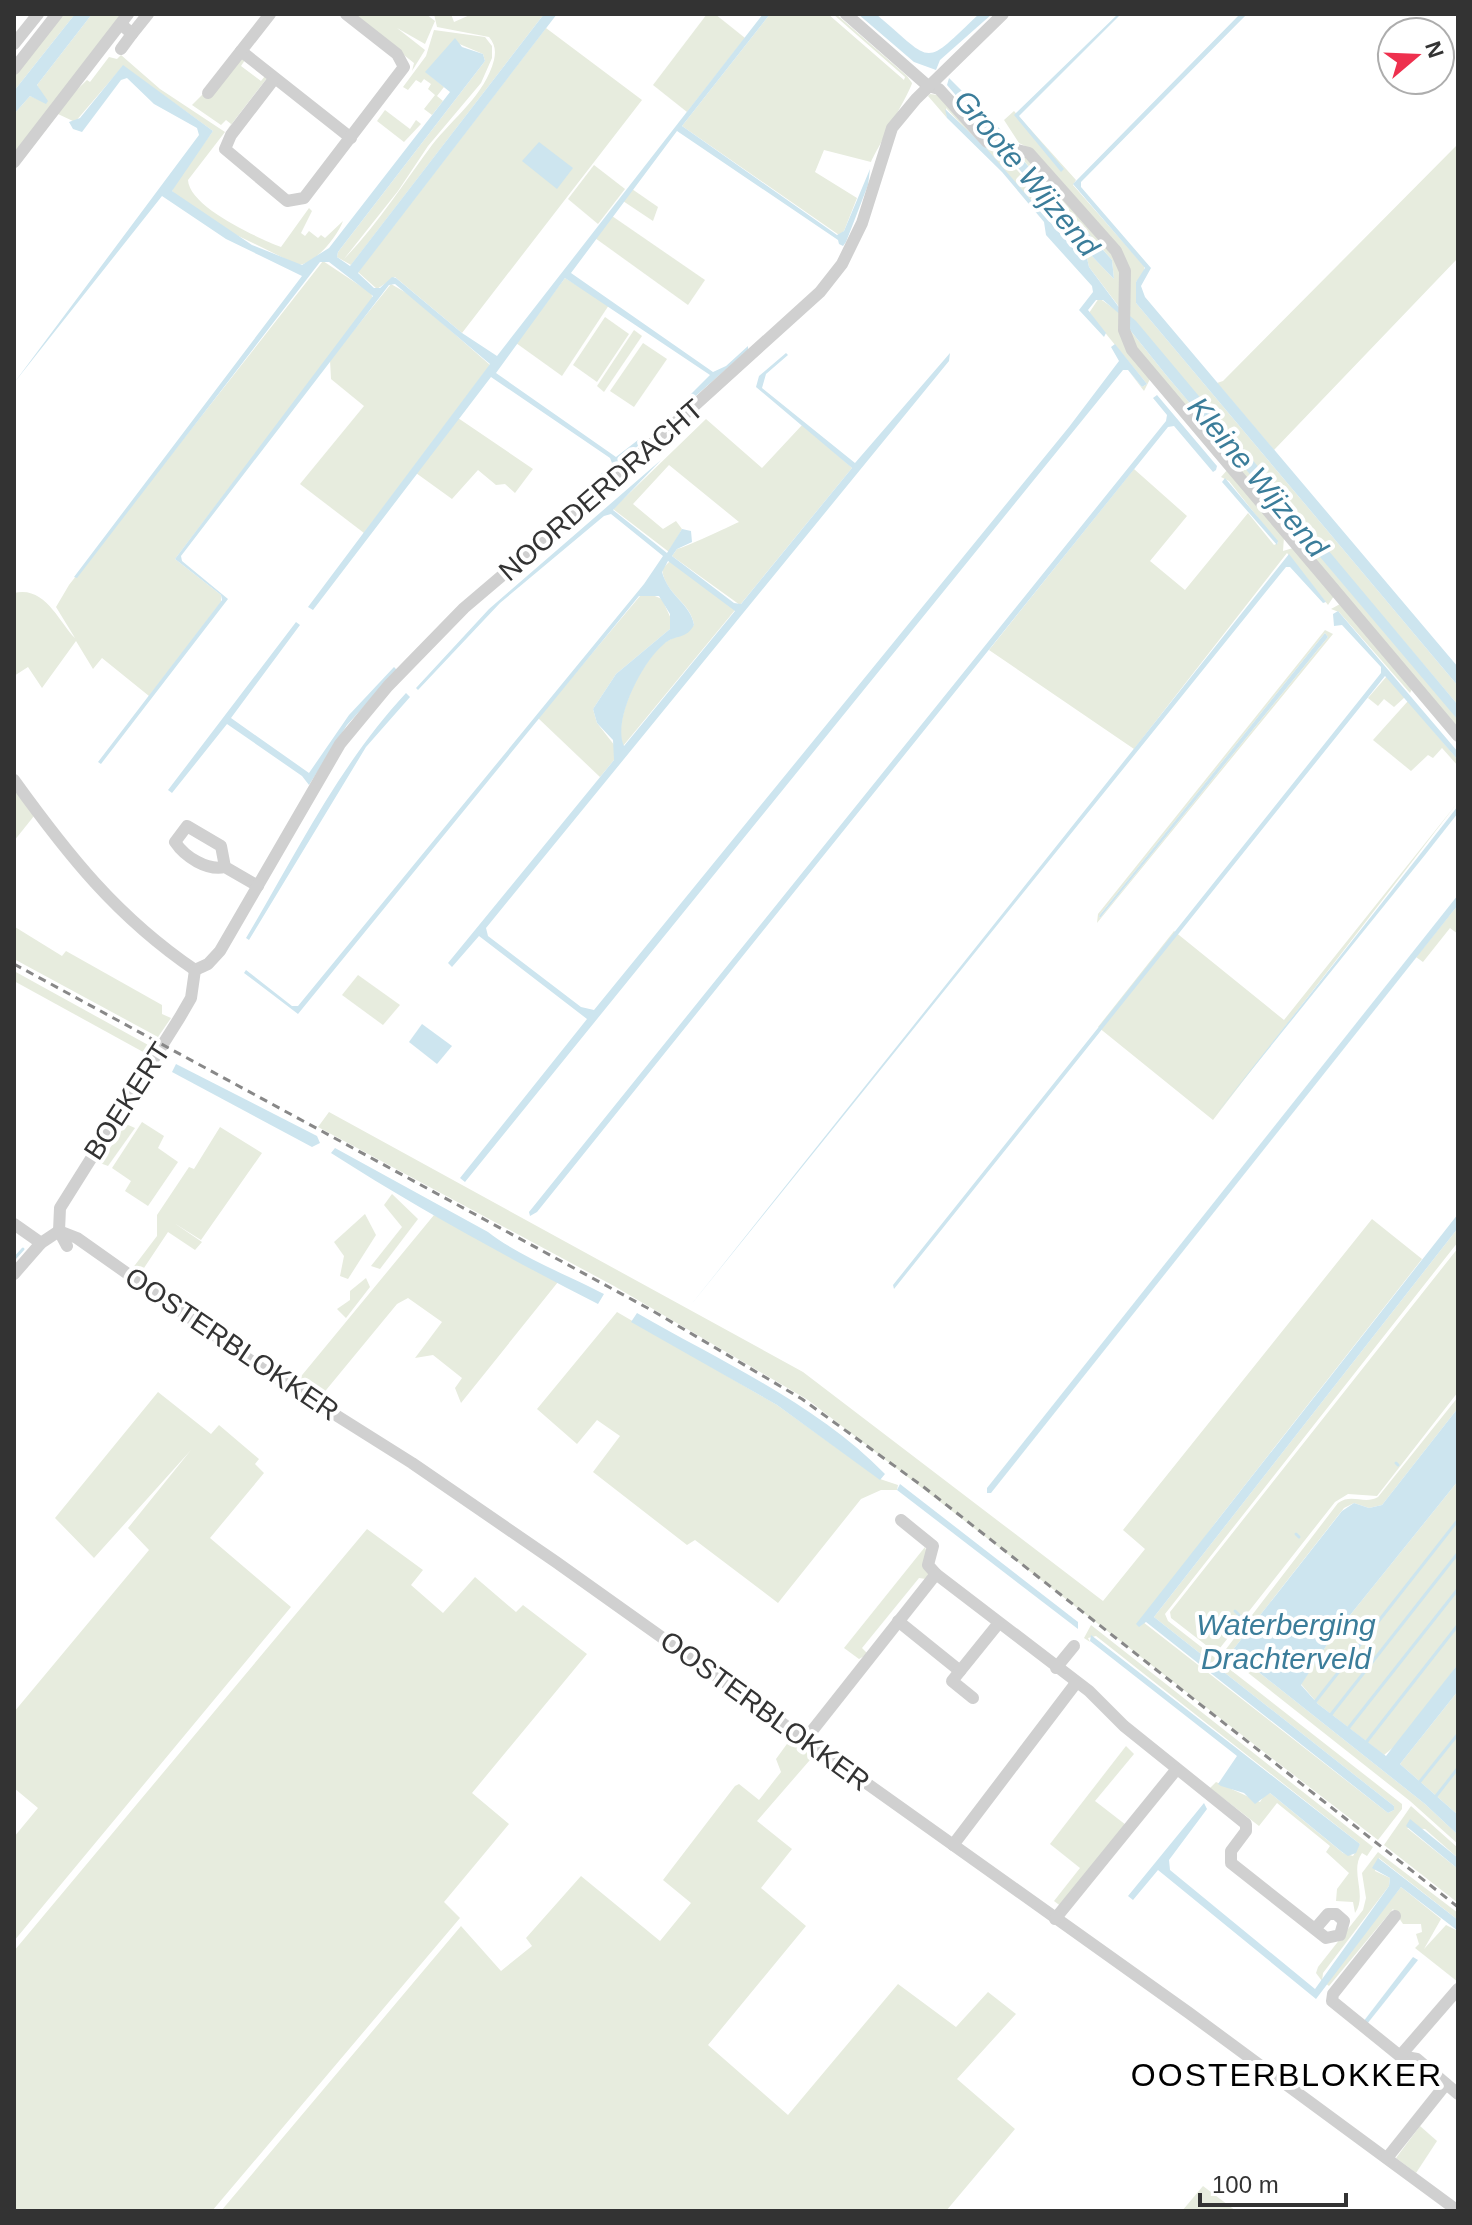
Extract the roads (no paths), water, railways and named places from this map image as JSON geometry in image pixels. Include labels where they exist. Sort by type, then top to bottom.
[{"type":"street","points":[[14,44],[38,14]]},
{"type":"street","points":[[14,69],[57,14]]},
{"type":"street","points":[[121,49],[148,14]]},
{"type":"street","points":[[208,93],[270,14]]},
{"type":"street","points":[[274,79],[225,144],[227,155],[287,201],[294,202],[304,198],[403,71],[404,63],[397,54],[346,14]]},
{"type":"street","points":[[846,14],[928,86],[939,89],[985,140],[996,146],[1029,153],[1116,251],[1125,271],[1125,335],[1137,356],[1458,736]]},
{"type":"street","name":"NOORDERDRACHT","points":[[195,970],[208,964],[220,951],[340,744],[388,686],[464,608],[767,344],[833,277],[862,223],[892,128],[928,86],[1003,14]]},
{"type":"street","points":[[14,162],[124,19],[132,34]]},
{"type":"street","points":[[241,51],[351,138]]},
{"type":"street","points":[[14,780],[70,858],[128,917],[195,970]]},
{"type":"street","points":[[225,867],[258,886]]},
{"type":"street","name":"BOEKERT","points":[[59,1231],[60,1208],[191,998],[195,970]]},
{"type":"street","points":[[14,1224],[41,1243]]},
{"type":"street","points":[[14,1274],[41,1243],[59,1231],[67,1246]]},
{"type":"street","name":"OOSTERBLOKKER","points":[[59,1231],[77,1238],[261,1368],[412,1463],[953,1845],[1458,2211]]},
{"type":"street","points":[[901,1520],[933,1546],[928,1565],[936,1574],[1076,1683],[1176,1770],[1246,1824],[1246,1831],[1229,1856],[1231,1863],[1315,1929]]},
{"type":"street","points":[[804,1741],[936,1574]]},
{"type":"street","points":[[898,1621],[960,1671]]},
{"type":"street","points":[[973,1698],[952,1681],[998,1624]]},
{"type":"street","points":[[1056,1668],[1074,1646]]},
{"type":"street","points":[[953,1845],[1076,1683]]},
{"type":"street","points":[[1055,1919],[1176,1770]]},
{"type":"street","points":[[1395,1916],[1332,1997],[1334,2003],[1400,2056],[1417,2059],[1458,2094]]},
{"type":"street","points":[[1400,2056],[1458,1989]]},
{"type":"street","points":[[1387,2158],[1446,2084]]},
{"type":"water","points":[[75,14],[92,14],[37,85],[48,101],[46,104],[30,96],[14,114],[14,91]]},
{"type":"water","points":[[544,14],[557,14],[358,273],[374,288],[380,288],[392,277],[396,278],[462,333],[497,356],[763,14],[770,14],[682,126],[837,235],[844,231],[870,169],[868,185],[846,242],[843,246],[839,244],[838,240],[677,131],[571,273],[713,372],[726,366],[748,346],[748,350],[691,400],[689,396],[710,375],[565,278],[496,373],[616,457],[638,440],[641,443],[596,486],[592,483],[612,463],[610,458],[491,377],[313,610],[308,607],[490,364],[395,284],[389,285],[181,556],[182,561],[228,599],[101,764],[98,762],[222,600],[221,595],[175,559],[373,296],[329,262],[320,262],[77,578],[74,577],[302,276],[226,239],[162,196],[14,383],[199,135],[197,128],[154,104],[127,78],[121,80],[82,132],[73,129],[69,122],[80,118],[123,65],[213,131],[172,191],[252,245],[302,265],[329,248],[450,92],[425,72],[455,38],[462,47],[483,54],[485,61],[338,252],[337,257],[350,266]]},
{"type":"water","points":[[858,14],[876,14],[909,43],[928,53],[947,44],[979,14],[992,14],[940,60],[936,70],[914,62]]},
{"type":"water","points":[[1121,14],[1019,116],[1064,169],[1061,172],[1014,115]]},
{"type":"water","points":[[1240,14],[1247,14],[1081,182],[1081,187],[1151,268],[1141,286],[1145,297],[1458,667],[1458,686],[1136,303],[1136,282],[1145,268],[1073,184]]},
{"type":"water","points":[[949,78],[1003,132],[999,136],[1011,152],[1022,159],[1112,260],[1114,279],[1085,249],[1089,267],[1118,306],[1136,321],[1458,705],[1458,720],[1166,375],[1130,330],[1129,322],[1103,300],[1096,300],[1088,310],[1106,333],[1104,337],[1079,310],[1093,292],[1092,286],[1046,235],[1044,222],[1002,172],[947,118],[945,109],[986,148],[1076,252],[1074,233],[947,85]]},
{"type":"water","points":[[539,142],[573,168],[557,189],[522,161]]},
{"type":"water","points":[[1115,344],[1147,384],[1142,387],[1128,370],[1123,370],[465,1182],[460,1178],[587,1019],[479,936],[452,967],[448,963],[614,760],[613,740],[597,723],[593,709],[616,674],[670,629],[670,614],[659,596],[639,596],[298,1014],[244,973],[246,970],[292,1006],[298,1006],[644,584],[663,556],[611,514],[604,516],[500,603],[418,690],[416,688],[489,609],[661,460],[613,510],[667,553],[682,529],[691,531],[692,542],[677,549],[672,556],[734,603],[741,604],[852,468],[756,387],[759,376],[786,353],[788,355],[766,374],[762,388],[855,463],[950,353],[949,361],[486,928],[488,936],[581,1007],[594,1010],[1069,427],[1119,361],[1111,347]],"holes":[[[668,561],[735,611],[624,746],[621,735],[626,707],[647,664],[664,644],[684,635],[694,625],[689,611],[665,581],[662,572]]]},
{"type":"water","points":[[1157,395],[1217,466],[1216,470],[1213,472],[1174,426],[1168,427],[537,1212],[530,1216],[529,1212],[1166,421],[1167,415],[1153,398]]},
{"type":"water","points":[[1225,478],[1278,541],[1277,545],[1222,482]]},
{"type":"water","points":[[1289,554],[1326,602],[1323,603],[1290,567],[1286,567],[690,1306]]},
{"type":"water","points":[[1338,611],[1458,752],[1458,760],[1385,676],[894,1289],[893,1285],[1381,673],[1381,667],[1342,625],[1334,626],[1333,614]]},
{"type":"water","points":[[296,622],[300,625],[231,718],[309,773],[349,715],[394,667],[397,670],[347,725],[309,785],[302,776],[227,724],[172,793],[168,790]]},
{"type":"water","points":[[1325,633],[1328,637],[1100,918],[1099,916]]},
{"type":"water","points":[[406,693],[410,697],[366,747],[249,940],[246,938],[339,780]]},
{"type":"water","points":[[1458,806],[1458,813],[1425,855],[1212,1119]]},
{"type":"water","points":[[1458,895],[1458,905],[991,1493],[987,1493],[987,1488]]},
{"type":"water","points":[[422,1024],[452,1046],[437,1064],[409,1042]]},
{"type":"water","points":[[176,1064],[317,1136],[320,1143],[312,1147],[172,1072]]},
{"type":"water","points":[[335,1148],[528,1257],[604,1294],[598,1304],[497,1251],[331,1153]]},
{"type":"water","points":[[1458,1214],[1458,1228],[1154,1617],[1394,1806],[1394,1810],[1388,1813],[1146,1622],[1139,1627],[1136,1624]]},
{"type":"water","points":[[637,1313],[799,1405],[858,1449],[885,1474],[880,1480],[777,1405],[631,1322]]},
{"type":"water","name":"Waterberging Drachterveld","points":[[1458,1408],[1458,1481],[1330,1640],[1301,1685],[1318,1704],[1386,1756],[1458,1664],[1458,1691],[1400,1764],[1458,1815],[1458,1835],[1425,1804],[1232,1651],[1342,1511],[1354,1503],[1369,1508],[1382,1505]]},
{"type":"water","points":[[900,1484],[1078,1622],[1078,1629],[897,1490]]},
{"type":"water","points":[[1091,1635],[1360,1844],[1356,1853],[1348,1856],[1342,1852],[1270,1793],[1255,1804],[1244,1793],[1218,1784],[1237,1756],[1090,1641]]},
{"type":"water","points":[[1204,1803],[1207,1809],[1169,1860],[1170,1870],[1315,1989],[1389,1886],[1390,1878],[1372,1868],[1378,1858],[1458,1920],[1458,1931],[1401,1887],[1316,1999],[1158,1870],[1133,1900],[1128,1896]]},
{"type":"water","points":[[1410,1819],[1458,1858],[1458,1869],[1406,1826]]},
{"type":"water","points":[[1413,1957],[1418,1960],[1367,2024],[1363,2022]]},
{"type":"waterway","points":[[14,1259],[23,1249]]},
{"type":"waterway","points":[[1315,1702],[1458,1520]]},
{"type":"waterway","points":[[1296,1534],[1299,1537]]},
{"type":"waterway","points":[[1329,1717],[1458,1553]]},
{"type":"waterway","points":[[1346,1731],[1458,1589]]},
{"type":"waterway","points":[[1235,1611],[1239,1615]]},
{"type":"waterway","points":[[1364,1745],[1458,1625]]},
{"type":"waterway","points":[[1418,1784],[1458,1734]]},
{"type":"waterway","points":[[1433,1800],[1458,1768]]},
{"type":"railway","points":[[14,964],[653,1311],[802,1399],[925,1488],[1458,1907]]},
{"type":"district","name":"OOSTERBLOKKER","points":[[1287,2075]]},
{"type":"water label","name":"Groote Wijzend","points":[[1027,173]]},
{"type":"water label","name":"Kleine Wijzend","points":[[1258,477]]}]
